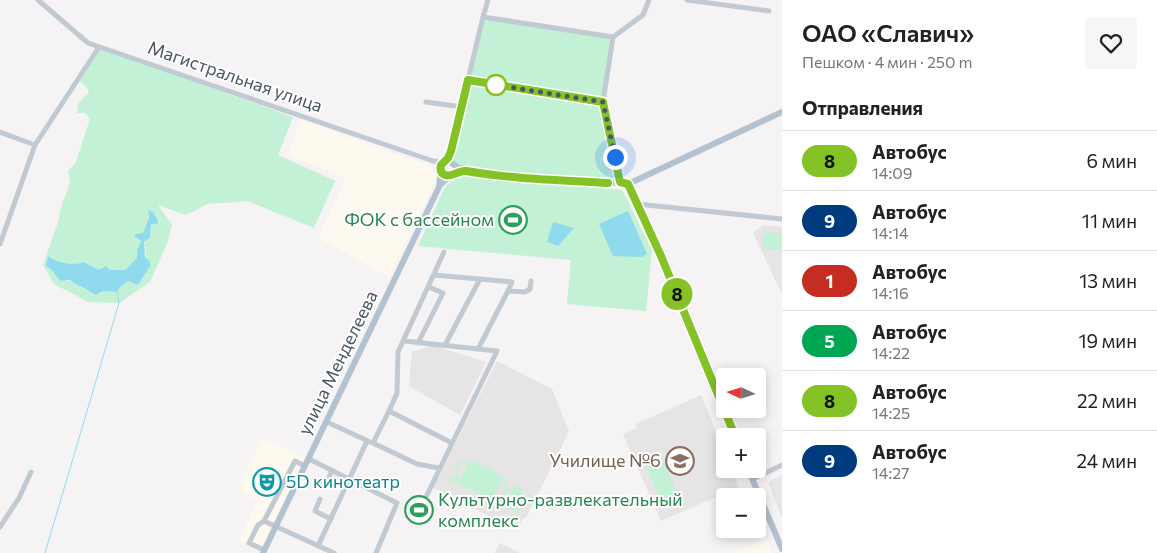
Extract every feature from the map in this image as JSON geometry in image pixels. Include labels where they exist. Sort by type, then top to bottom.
[{"type":"main road","points":[[440,185],[441,165],[448,161],[464,170],[545,179],[620,182],[628,184],[782,112]]},
{"type":"main road","points":[[440,185],[451,174],[454,169],[453,164]]},
{"type":"main road","points":[[441,171],[446,175],[464,170]]},
{"type":"main road","points":[[628,184],[686,315],[732,428]]},
{"type":"main road","name":"улица Менделеева","points":[[264,552],[440,185]]},
{"type":"main road","points":[[753,479],[782,550]]},
{"type":"street","name":"Магистральная улица","points":[[38,0],[88,43],[433,161],[444,162]]},
{"type":"street","points":[[444,162],[451,151],[464,104],[488,0]]},
{"type":"street","points":[[620,182],[603,102],[613,37],[643,15],[649,0]]},
{"type":"street","points":[[687,0],[769,10]]},
{"type":"street","points":[[483,17],[613,37]]},
{"type":"street","points":[[0,244],[35,145],[99,46]]},
{"type":"street","points":[[468,80],[603,102]]},
{"type":"street","points":[[426,102],[464,104]]},
{"type":"street","points":[[0,132],[35,145]]},
{"type":"street","points":[[451,151],[453,164]]},
{"type":"street","points":[[433,161],[441,171]]},
{"type":"street","points":[[637,204],[782,219]]},
{"type":"street","points":[[318,546],[345,487],[389,411],[397,393],[396,353],[404,341],[444,252]]},
{"type":"street","points":[[434,275],[512,282],[478,349]]},
{"type":"street","points":[[445,346],[480,279]]},
{"type":"street","points":[[508,290],[526,292],[530,289],[531,281]]},
{"type":"street","points":[[418,343],[442,293],[430,286]]},
{"type":"street","points":[[404,341],[497,350],[427,495]]},
{"type":"street","points":[[389,411],[452,443]]},
{"type":"street","points":[[327,422],[417,464],[439,468]]},
{"type":"street","points":[[309,459],[350,478],[397,504],[376,553]]},
{"type":"street","points":[[264,552],[249,543],[258,525],[264,521],[294,461],[305,466]]},
{"type":"street","points":[[753,479],[782,465]]},
{"type":"street","points":[[332,470],[328,480],[345,487]]},
{"type":"street","points":[[0,527],[19,498],[31,472]]},
{"type":"street","points":[[320,499],[315,511],[331,518]]},
{"type":"street","points":[[264,521],[334,553]]},
{"type":"shaded area","points":[[301,120],[432,167],[437,177],[389,277],[318,238],[346,178],[288,155]]},
{"type":"shaded area","points":[[763,225],[782,227],[782,294],[753,233]]},
{"type":"shaded area","points":[[432,345],[486,362],[460,415],[409,386],[412,352]]},
{"type":"shaded area","points":[[497,361],[552,389],[569,431],[526,518],[522,520],[519,527],[514,524],[513,528],[433,488]]},
{"type":"shaded area","name":"Училище №6","points":[[701,395],[716,431],[716,478],[735,478],[739,487],[716,488],[716,497],[661,521],[623,434],[637,428],[636,424]]},
{"type":"shaded area","points":[[262,438],[305,458],[260,550],[239,540],[258,500],[238,490]]},
{"type":"shaded area","points":[[782,475],[782,518],[768,482]]},
{"type":"shaded area","points":[[767,538],[772,553],[733,553]]},
{"type":"shaded area","points":[[500,543],[520,553],[495,553]]},
{"type":"green space","points":[[483,17],[613,37],[603,102],[620,181],[465,170],[453,162],[452,151]]},
{"type":"green space","points":[[99,47],[293,117],[278,155],[335,181],[314,228],[247,201],[208,204],[186,215],[158,205],[172,225],[167,244],[150,282],[119,303],[88,302],[54,284],[43,265],[70,183],[68,171],[76,162],[90,119],[85,113],[77,113],[78,104],[89,92],[86,86],[80,82]],"holes":[[[147,211],[153,223],[151,224],[150,238],[144,243],[146,253],[145,275],[138,285],[128,281],[120,286],[117,292],[102,291],[98,295],[70,281],[60,281],[51,269],[47,267],[48,256],[66,263],[84,262],[99,270],[108,267],[110,270],[125,270],[137,258],[137,250],[141,241],[135,234],[143,233],[149,218]]]},
{"type":"green space","points":[[466,176],[622,190],[652,250],[646,311],[567,304],[571,260],[418,246],[445,187],[457,178]]},
{"type":"green space","points":[[767,232],[782,233],[782,250],[767,249],[763,246],[761,238]]},
{"type":"green space","points":[[656,453],[662,458],[678,496],[677,503],[671,507],[665,507],[662,503],[645,465],[648,455]]},
{"type":"green space","points":[[464,460],[481,464],[500,475],[506,481],[509,488],[506,494],[496,499],[519,510],[517,513],[450,480],[451,477],[457,479],[456,468]],"holes":[[[464,462],[468,462],[460,479],[457,469]],[[503,479],[506,485],[504,493],[494,497]]]},
{"type":"green space","points":[[514,485],[523,490],[515,506],[506,501]]},
{"type":"water","points":[[148,210],[153,212],[158,221],[157,224],[151,224],[150,238],[144,242],[145,257],[150,262],[150,266],[138,285],[128,281],[117,292],[103,291],[96,295],[69,280],[60,281],[51,269],[46,266],[48,256],[66,263],[84,262],[99,270],[106,266],[110,270],[125,270],[137,258],[137,250],[141,241],[135,234],[143,233],[149,218]]},
{"type":"water","points":[[628,211],[647,254],[642,257],[613,256],[599,224]]},
{"type":"water","points":[[553,222],[574,228],[558,246],[547,242]]},
{"type":"waterway","points":[[45,553],[119,303],[117,292]]},
{"type":"bus line","name":"8","points":[[608,183],[464,170],[449,175],[443,174],[440,171],[440,167],[451,151],[468,80],[603,102],[620,182],[628,184],[655,241],[732,428]]},
{"type":"place","name":"ФОК с бассейном","points":[[513,220]]},
{"type":"place","name":"Училище №6","points":[[680,461]]},
{"type":"place","name":"5D кинотеатр","points":[[267,482]]},
{"type":"place","name":"Культурно-развлекательный комплекс","points":[[419,510]]},
{"type":"route","points":[[496,85],[603,102],[615,157]]}]
